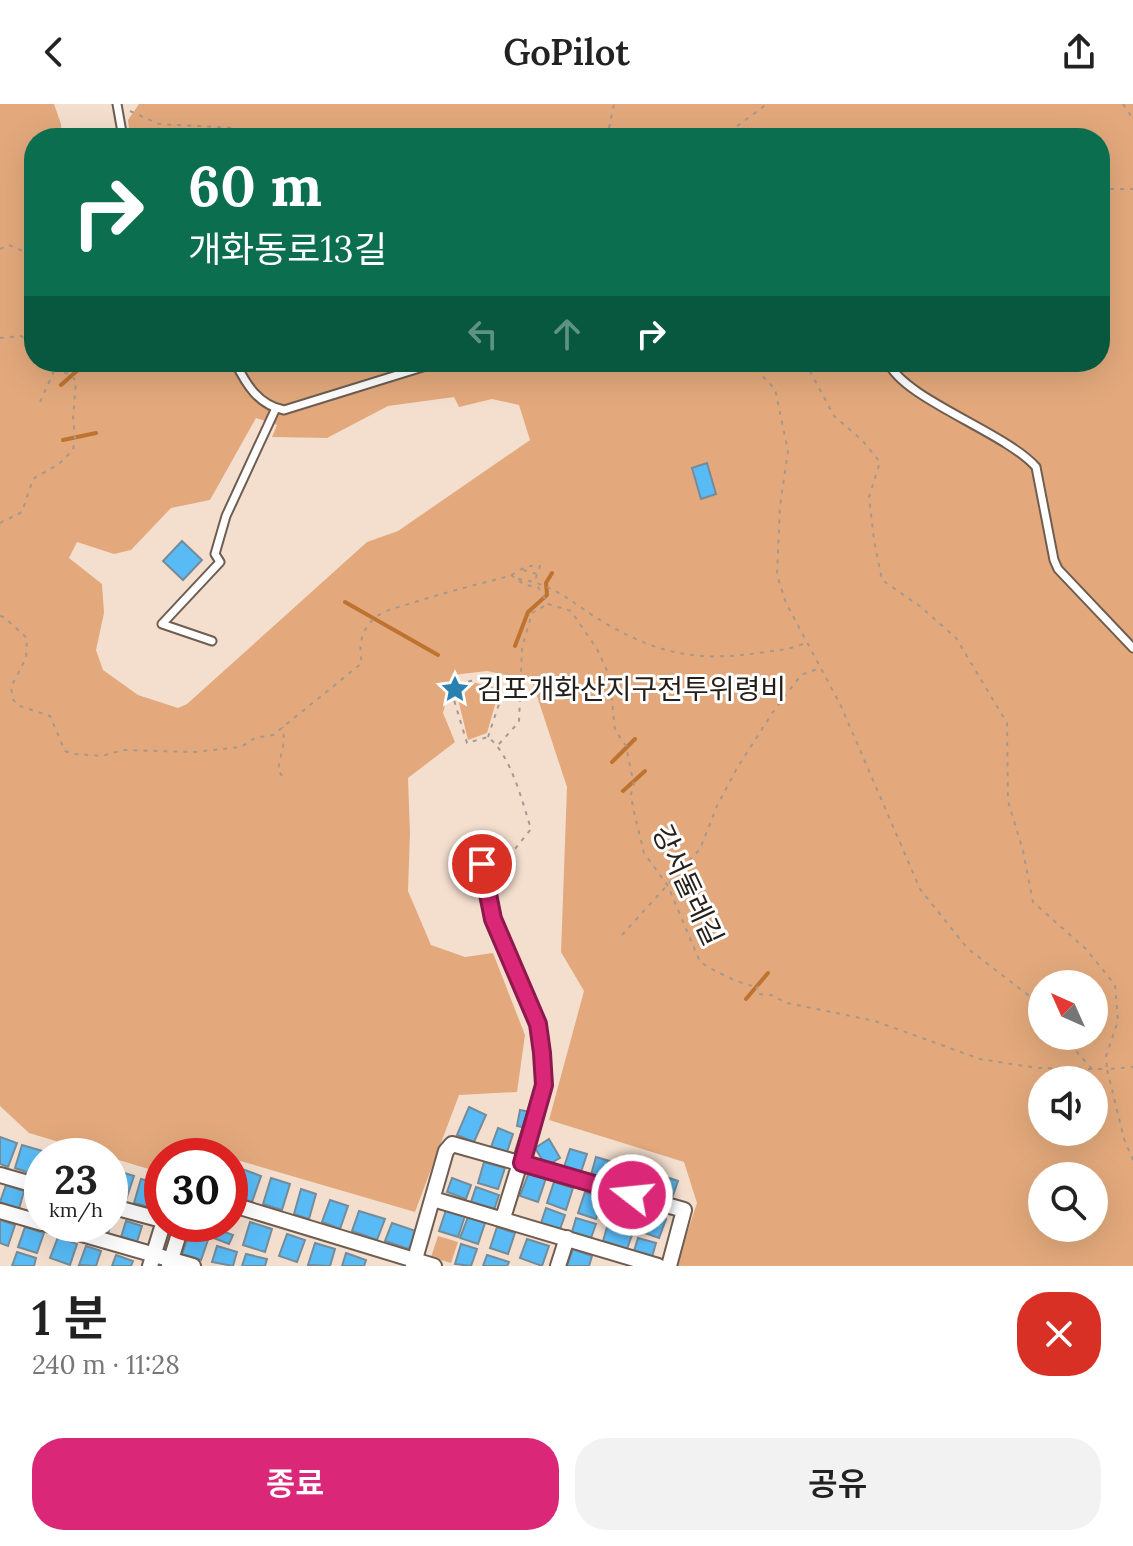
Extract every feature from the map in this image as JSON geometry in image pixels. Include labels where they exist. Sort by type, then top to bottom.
[{"type":"street","points":[[482,864],[493,919],[538,1024],[544,1085],[503,1218]]},
{"type":"street","points":[[414,1263],[446,1151],[452,1144],[684,1210],[669,1266]]},
{"type":"street","points":[[0,1175],[24,1182]]},
{"type":"street","points":[[433,1199],[658,1266]]},
{"type":"street","points":[[248,1210],[414,1263],[434,1266]]},
{"type":"street","points":[[0,1211],[24,1218]]},
{"type":"street","points":[[558,1266],[567,1238]]},
{"type":"street","points":[[99,1242],[152,1260],[193,1266]]},
{"type":"street","points":[[170,1263],[176,1242]]},
{"type":"lane","points":[[117,104],[121,128]]},
{"type":"lane","points":[[242,372],[258,397],[284,410],[407,372]]},
{"type":"lane","points":[[896,372],[903,380],[1001,440],[1036,467],[1058,569],[1133,648]]},
{"type":"lane","points":[[212,641],[162,624],[220,562],[215,554],[226,516],[276,408]]},
{"type":"path","points":[[609,128],[614,104]]},
{"type":"path","points":[[736,128],[767,104]]},
{"type":"path","points":[[1123,104],[1133,119]]},
{"type":"path","points":[[135,112],[159,124],[236,128]]},
{"type":"path","points":[[1110,189],[1133,189]]},
{"type":"path","points":[[0,249],[9,245],[24,252]]},
{"type":"path","points":[[0,338],[24,338]]},
{"type":"path","points":[[40,402],[54,372]]},
{"type":"path","points":[[0,523],[22,512],[33,479],[59,464],[73,450],[76,382],[72,376],[62,372]]},
{"type":"path","points":[[759,372],[775,389],[788,451],[780,506],[777,575],[786,603],[841,706],[920,889],[967,948],[1028,995]]},
{"type":"path","points":[[810,372],[834,416],[862,440],[880,462],[869,497],[882,580],[921,607],[956,638],[1007,723],[1008,801],[1023,851],[1033,902],[1086,949],[1115,985],[1118,1021],[1106,1056],[1107,1066]]},
{"type":"path","points":[[0,616],[27,638],[26,658],[11,687],[13,699],[17,705],[50,716],[65,751],[102,756],[123,750],[194,752],[241,747],[255,738],[273,735],[362,663],[360,636],[378,615],[457,588],[511,575],[528,565],[540,566],[534,583]]},
{"type":"path","points":[[520,569],[539,574]]},
{"type":"path","points":[[511,575],[548,585],[633,639],[690,657],[727,658],[792,649],[808,642]]},
{"type":"path","points":[[498,745],[519,722],[522,648],[532,613],[548,604],[534,583]]},
{"type":"path","name":"강서둘레길","points":[[548,604],[572,614],[597,649],[609,675],[615,730],[626,746],[633,783],[633,808],[644,853],[668,886],[700,962],[742,985],[757,986],[756,990],[762,996],[771,995],[787,1003],[875,1021],[980,1059],[1028,1067]]},
{"type":"path","points":[[622,935],[700,849],[717,806],[737,768],[773,712],[801,675],[821,668]]},
{"type":"path","points":[[491,681],[499,688],[501,698],[488,737],[467,743],[454,700],[462,683],[491,681]]},
{"type":"path","points":[[282,776],[278,770],[284,741],[283,726]]},
{"type":"path","points":[[482,864],[496,855],[510,855],[531,829],[519,789],[498,745],[488,737]]},
{"type":"path","points":[[73,760],[74,754]]},
{"type":"path","points":[[1075,1050],[1089,1066]]},
{"type":"path","points":[[1108,1069],[1133,1067]]},
{"type":"path","points":[[1108,1073],[1124,1139],[1133,1160]]},
{"type":"shaded area","points":[[0,104],[54,104],[61,124],[61,128],[24,128],[24,372],[1110,372],[1110,128],[129,128],[128,120],[139,104],[1133,104],[1133,1266],[678,1266],[697,1203],[684,1162],[549,1120],[584,991],[561,952],[567,787],[532,681],[487,671],[453,675],[443,713],[455,742],[408,778],[408,891],[431,945],[465,957],[493,953],[525,1035],[517,1092],[459,1095],[415,1212],[248,1163],[248,1138],[144,1138],[144,1168],[128,1163],[128,1138],[46,1138],[29,1133],[0,1106]],"holes":[[[454,397],[459,407],[492,399],[519,405],[530,440],[398,531],[367,542],[187,704],[178,708],[138,695],[103,670],[96,650],[104,613],[102,584],[69,558],[77,542],[114,554],[131,550],[171,508],[210,500],[256,418],[277,425],[272,437],[327,438],[388,406]]]},
{"type":"shaded area","points":[[475,683],[493,687],[497,698],[487,733],[468,740],[458,699],[469,685]]},
{"type":"shaded area","points":[[438,1236],[458,1242],[451,1263],[431,1257]]},
{"type":"building","points":[[707,463],[716,494],[701,499],[692,468]]},
{"type":"building","points":[[182,541],[202,560],[183,580],[163,561]]},
{"type":"building","points":[[469,1107],[486,1115],[474,1142],[457,1135]]},
{"type":"building","points":[[520,1110],[531,1112],[527,1128],[517,1126]]},
{"type":"building","points":[[498,1128],[513,1134],[507,1152],[491,1147]]},
{"type":"building","points":[[0,1137],[17,1143],[8,1167],[0,1164]]},
{"type":"building","points":[[549,1139],[560,1158],[546,1166],[535,1148]]},
{"type":"building","points":[[22,1145],[24,1146],[24,1171],[15,1168]]},
{"type":"building","points":[[570,1149],[587,1154],[581,1172],[564,1167]]},
{"type":"building","points":[[596,1157],[616,1163],[611,1180],[591,1175]]},
{"type":"building","points":[[484,1162],[505,1168],[498,1189],[478,1183]]},
{"type":"building","points":[[626,1165],[647,1171],[642,1188],[621,1182]]},
{"type":"building","points":[[248,1171],[261,1176],[252,1202],[248,1201]]},
{"type":"building","points":[[529,1172],[546,1178],[538,1202],[520,1196]]},
{"type":"building","points":[[128,1174],[134,1176],[128,1194]]},
{"type":"building","points":[[657,1174],[678,1181],[672,1198],[652,1191]]},
{"type":"building","points":[[271,1178],[290,1184],[282,1210],[263,1204]]},
{"type":"building","points":[[452,1178],[471,1185],[466,1199],[447,1192]]},
{"type":"building","points":[[141,1179],[144,1180],[144,1206],[134,1203]]},
{"type":"building","points":[[554,1182],[573,1188],[566,1210],[547,1203]]},
{"type":"building","points":[[6,1185],[24,1191],[19,1209],[0,1202]]},
{"type":"building","points":[[476,1187],[499,1195],[494,1210],[471,1202]]},
{"type":"building","points":[[301,1189],[316,1194],[309,1219],[294,1214]]},
{"type":"building","points":[[585,1192],[603,1198],[596,1219],[578,1213]]},
{"type":"building","points":[[330,1200],[348,1206],[340,1229],[322,1222]]},
{"type":"building","points":[[615,1201],[636,1207],[629,1228],[608,1221]]},
{"type":"building","points":[[546,1208],[565,1215],[560,1229],[541,1223]]},
{"type":"building","points":[[446,1210],[465,1216],[458,1237],[439,1231]]},
{"type":"building","points":[[359,1211],[385,1219],[377,1240],[352,1231]]},
{"type":"building","points":[[647,1211],[666,1219],[659,1238],[639,1231]]},
{"type":"building","points":[[468,1217],[485,1223],[478,1244],[460,1238]]},
{"type":"building","points":[[576,1218],[596,1224],[591,1238],[572,1232]]},
{"type":"building","points":[[0,1220],[15,1225],[8,1246],[0,1243]]},
{"type":"building","points":[[128,1222],[142,1226],[137,1242],[128,1239]]},
{"type":"building","points":[[250,1222],[272,1229],[265,1252],[243,1245],[248,1242]]},
{"type":"building","points":[[392,1223],[416,1231],[409,1249],[385,1241]]},
{"type":"building","points":[[497,1227],[515,1233],[508,1254],[490,1248]]},
{"type":"building","points":[[607,1227],[632,1235],[627,1249],[603,1241]]},
{"type":"building","points":[[24,1230],[24,1242],[41,1242],[37,1253],[18,1247]]},
{"type":"building","points":[[287,1234],[305,1240],[297,1262],[279,1256]]},
{"type":"building","points":[[638,1238],[656,1243],[652,1257],[634,1251]]},
{"type":"building","points":[[527,1239],[549,1246],[542,1266],[520,1258]]},
{"type":"building","points":[[56,1242],[77,1244],[70,1265],[50,1258]]},
{"type":"building","points":[[186,1242],[207,1242],[201,1260],[182,1254]]},
{"type":"building","points":[[315,1243],[335,1249],[330,1266],[308,1265]]},
{"type":"building","points":[[461,1244],[477,1249],[471,1266],[455,1264]]},
{"type":"building","points":[[86,1246],[101,1251],[96,1266],[79,1265]]},
{"type":"building","points":[[217,1246],[237,1252],[233,1266],[212,1262]]},
{"type":"building","points":[[573,1249],[592,1256],[589,1266],[567,1266]]},
{"type":"building","points":[[17,1252],[36,1258],[34,1266],[12,1266]]},
{"type":"building","points":[[346,1253],[366,1260],[364,1266],[342,1266]]},
{"type":"building","points":[[246,1254],[267,1259],[265,1266],[242,1266]]},
{"type":"building","points":[[116,1255],[133,1261],[131,1266],[112,1266]]},
{"type":"building","points":[[487,1255],[509,1262],[507,1266],[483,1266]]},
{"type":"waterway","points":[[61,385],[76,372]]},
{"type":"waterway","points":[[63,440],[96,433]]},
{"type":"waterway","points":[[515,646],[528,612],[547,595],[546,583],[552,573]]},
{"type":"waterway","points":[[345,602],[438,655]]},
{"type":"waterway","points":[[612,762],[635,739]]},
{"type":"waterway","points":[[623,791],[645,771]]},
{"type":"waterway","points":[[746,999],[768,973]]},
{"type":"place","name":"김포개화산지구전투위령비","points":[[455,689]]},
{"type":"route","points":[[482,864],[493,919],[538,1024],[542,1053],[544,1085],[522,1163],[632,1195]]}]
